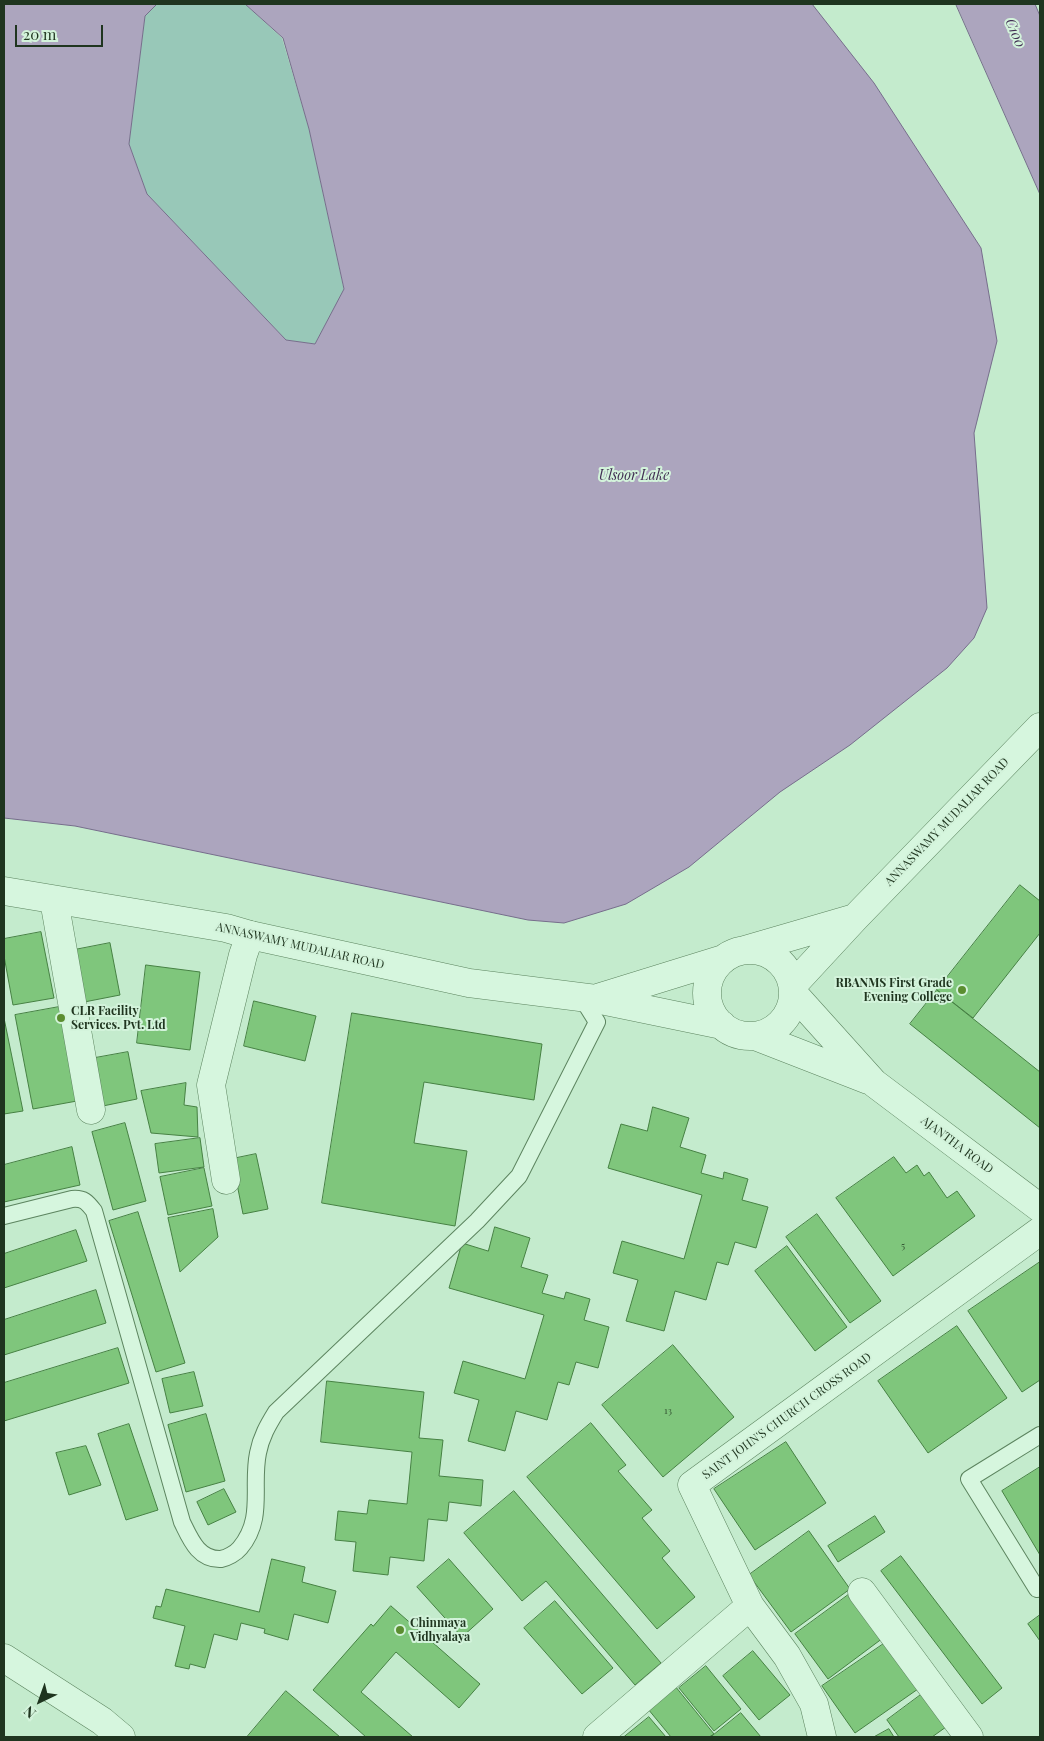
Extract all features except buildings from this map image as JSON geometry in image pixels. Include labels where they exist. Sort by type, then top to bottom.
[{"type":"street","name":"ANNASWAMY MUDALIAR ROAD","points":[[793,989],[855,918],[1040,727]]},
{"type":"street","name":"ANNASWAMY MUDALIAR ROAD","points":[[4,891],[226,928],[250,935],[469,983],[589,998],[722,1026]]},
{"type":"street","points":[[54,900],[91,1110]]},
{"type":"street","points":[[589,998],[855,918]]},
{"type":"street","points":[[226,1180],[211,1085],[242,955],[250,935]]},
{"type":"street","points":[[757,950],[770,954],[780,962],[788,973],[793,989],[874,1082],[755,1036],[738,1034],[722,1026],[714,1016],[709,1005],[707,992],[709,980],[714,969],[733,955],[757,950]]},
{"type":"street","points":[[755,1036],[778,1026],[786,1017],[791,1006],[793,989]]},
{"type":"street","name":"AJANTHA ROAD","points":[[874,1082],[1040,1208]]},
{"type":"street","name":"SAINT JOHN'S CHURCH CROSS ROAD","points":[[822,1737],[814,1704],[787,1656],[750,1606],[692,1485],[1040,1231]]},
{"type":"street","points":[[862,1592],[969,1737]]},
{"type":"street","points":[[596,1737],[750,1606]]},
{"type":"street","points":[[4,1658],[102,1722],[121,1737]]},
{"type":"lane","points":[[4,1216],[72,1199],[87,1201],[94,1211],[182,1522],[195,1549],[208,1556],[221,1559],[236,1552],[249,1538],[256,1514],[257,1455],[263,1435],[276,1412],[477,1221],[519,1176],[597,1022],[589,998]]},
{"type":"lane","points":[[1040,1435],[969,1479],[1037,1589],[1040,1587]]},
{"type":"shaded area","points":[[157,4],[245,4],[282,38],[309,129],[344,290],[315,344],[286,340],[147,194],[129,144],[145,16]]},
{"type":"water","name":"Ulsoor Lake","points":[[4,4],[157,4],[145,16],[129,144],[147,194],[286,340],[315,344],[344,289],[309,129],[283,38],[245,4],[812,4],[874,83],[981,248],[997,341],[974,433],[987,608],[974,638],[947,668],[850,745],[780,792],[689,867],[626,904],[564,923],[528,920],[75,826],[4,818]]},
{"type":"water","name":"C100","points":[[956,4],[1035,4],[1040,16],[1040,194]]},
{"type":"place","name":"RBANMS First Grade Evening College","points":[[962,990]]},
{"type":"place","name":"CLR Facility Services. Pvt. Ltd","points":[[61,1018]]},
{"type":"place","name":"Chinmaya Vidhyalaya","points":[[400,1630]]}]
